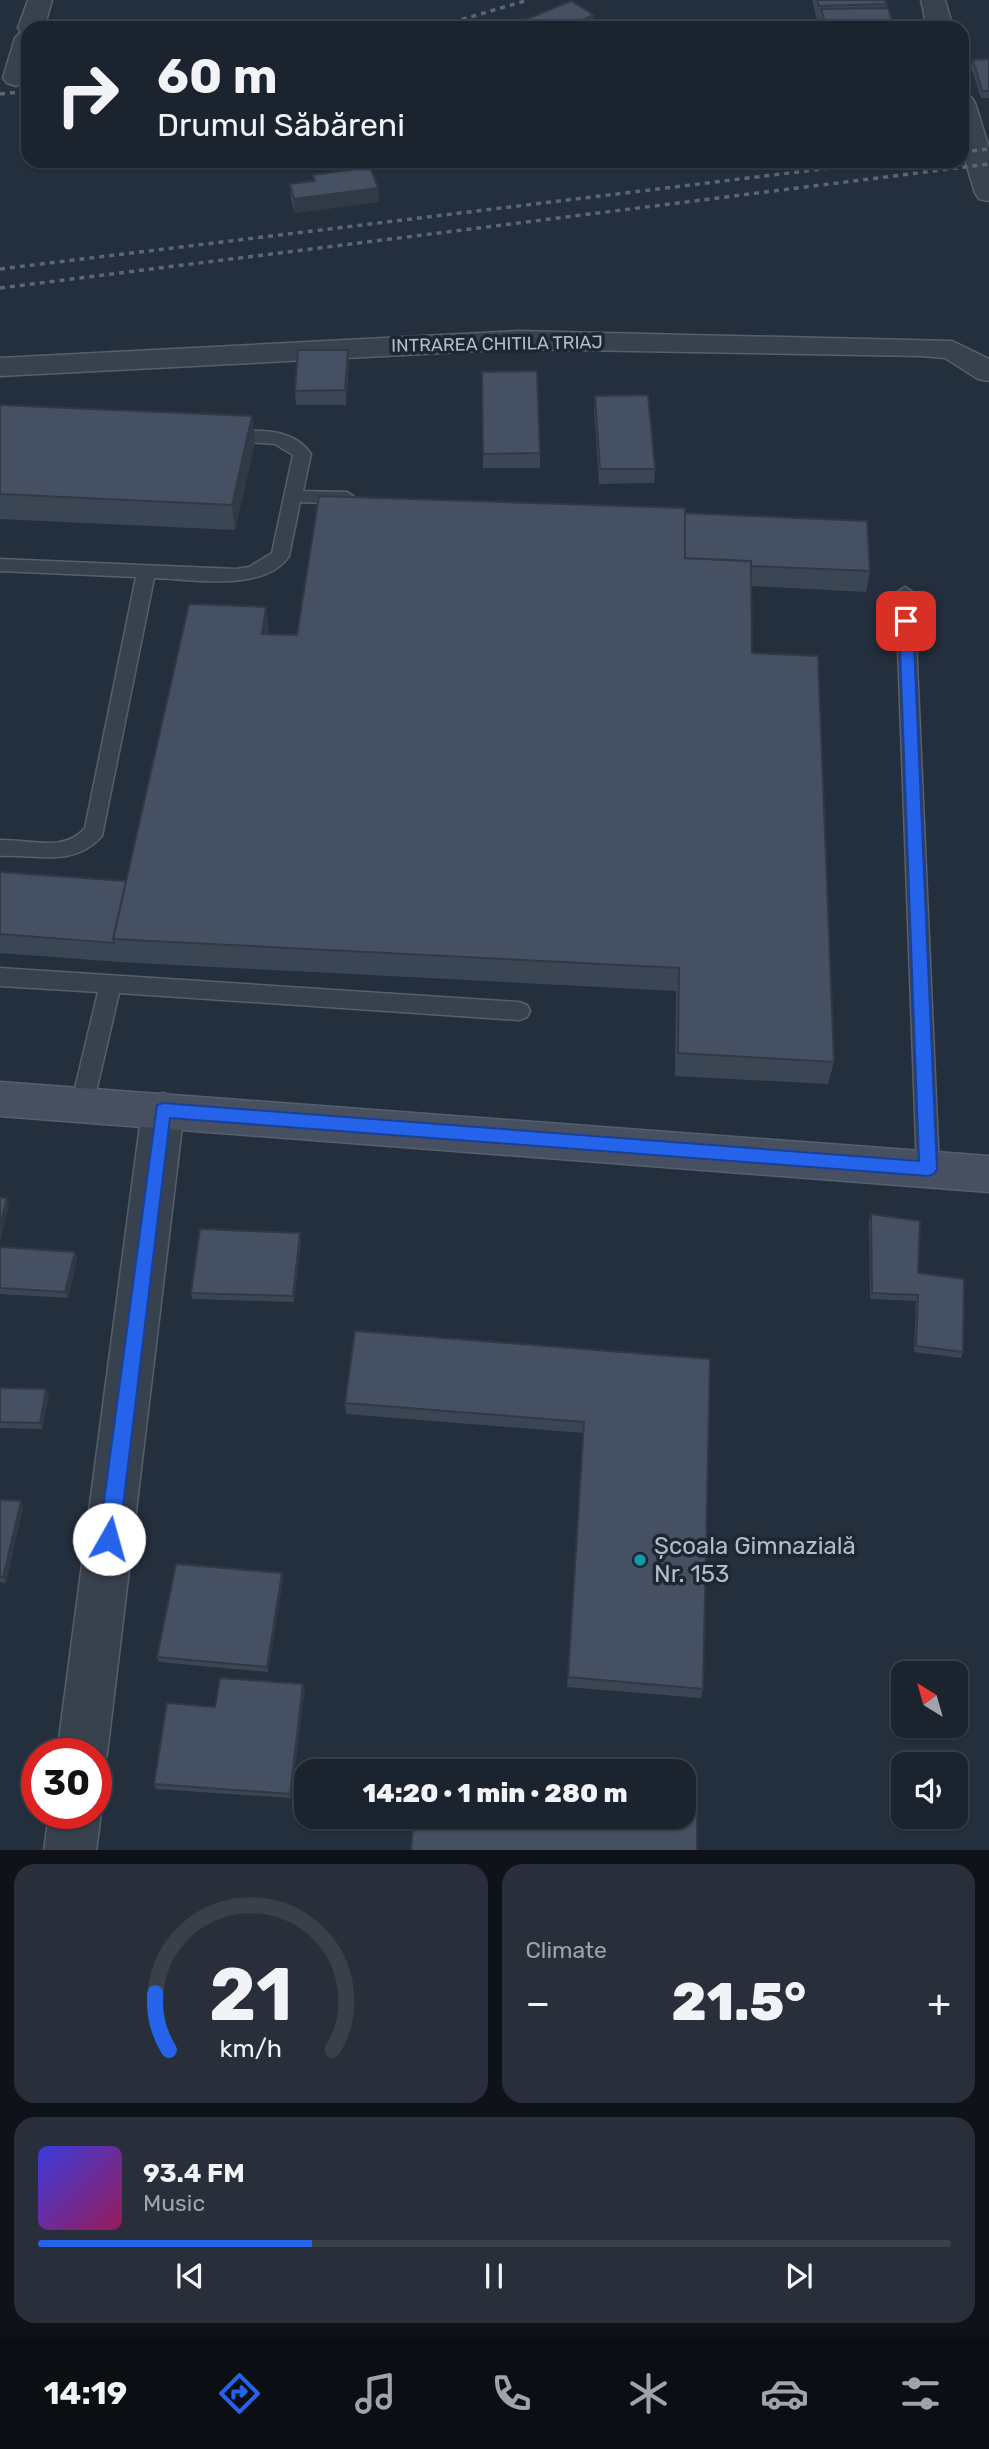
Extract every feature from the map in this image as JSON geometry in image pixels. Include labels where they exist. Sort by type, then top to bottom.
[{"type":"main road","points":[[0,1099],[989,1174]]},
{"type":"street","points":[[33,21],[40,0]]},
{"type":"street","points":[[933,0],[938,21]]},
{"type":"street","points":[[16,78],[21,61]]},
{"type":"street","points":[[972,109],[989,193]]},
{"type":"street","name":"INTRAREA CHITILA TRIAJ","points":[[0,367],[519,340],[922,347],[952,350],[989,372]]},
{"type":"street","points":[[84,1738],[163,1110]]},
{"type":"street","points":[[70,1850],[73,1829]]},
{"type":"lane","points":[[0,565],[236,575],[268,565],[279,556],[302,454],[298,447],[277,438],[208,435]]},
{"type":"lane","points":[[293,496],[361,499]]},
{"type":"lane","points":[[0,848],[68,852],[87,843],[95,831],[146,570]]},
{"type":"lane","points":[[905,593],[928,1169]]},
{"type":"lane","points":[[0,978],[519,1011]]},
{"type":"lane","points":[[82,1105],[111,983]]},
{"type":"building","points":[[817,0],[885,0],[887,4],[819,6]]},
{"type":"building","points":[[571,1],[594,15],[580,21],[522,21]]},
{"type":"building","points":[[888,8],[892,21],[825,21],[821,9]]},
{"type":"building","points":[[989,59],[989,91],[982,91],[973,60]]},
{"type":"building","points":[[370,168],[378,188],[294,199],[290,184],[315,181],[313,175]]},
{"type":"building","points":[[298,350],[348,350],[345,390],[295,391]]},
{"type":"building","points":[[537,371],[540,453],[483,454],[482,372]]},
{"type":"building","points":[[648,395],[655,469],[600,469],[595,396]]},
{"type":"building","points":[[0,405],[252,416],[232,505],[0,494]]},
{"type":"building","points":[[319,496],[685,508],[685,558],[751,561],[752,653],[818,656],[834,1062],[678,1053],[679,968],[113,939],[189,604],[266,607],[262,634],[297,635]]},
{"type":"building","points":[[685,513],[867,521],[870,571],[751,566],[751,561],[685,558]]},
{"type":"building","points":[[0,872],[126,881],[114,943],[0,934]]},
{"type":"building","points":[[0,1198],[7,1198],[0,1225]]},
{"type":"building","points":[[871,1214],[920,1221],[918,1273],[964,1279],[963,1352],[916,1346],[918,1295],[872,1293]]},
{"type":"building","points":[[200,1229],[300,1233],[293,1296],[191,1293]]},
{"type":"building","points":[[0,1247],[75,1252],[65,1292],[0,1288]]},
{"type":"building","name":"Școala Gimnazială Nr. 153","points":[[355,1331],[710,1359],[703,1689],[568,1677],[584,1422],[345,1403]]},
{"type":"building","points":[[0,1388],[46,1389],[40,1423],[0,1422]]},
{"type":"building","points":[[0,1500],[21,1501],[3,1577],[0,1577]]},
{"type":"building","points":[[176,1564],[282,1573],[267,1667],[157,1657]]},
{"type":"building","points":[[220,1678],[303,1684],[290,1794],[154,1784],[167,1703],[215,1707]]},
{"type":"building","points":[[697,1786],[697,1850],[411,1850],[413,1829],[696,1829]]},
{"type":"railway","points":[[457,21],[528,0]]},
{"type":"railway","points":[[0,94],[21,92]]},
{"type":"railway","points":[[969,151],[989,149]]},
{"type":"railway","points":[[969,167],[989,164]]},
{"type":"railway","points":[[0,269],[830,168]]},
{"type":"railway","points":[[0,288],[957,168]]},
{"type":"place","name":"Școala Gimnazială Nr. 153","points":[[640,1560]]},
{"type":"route","points":[[109,1539],[163,1110],[928,1169],[906,621]]}]
